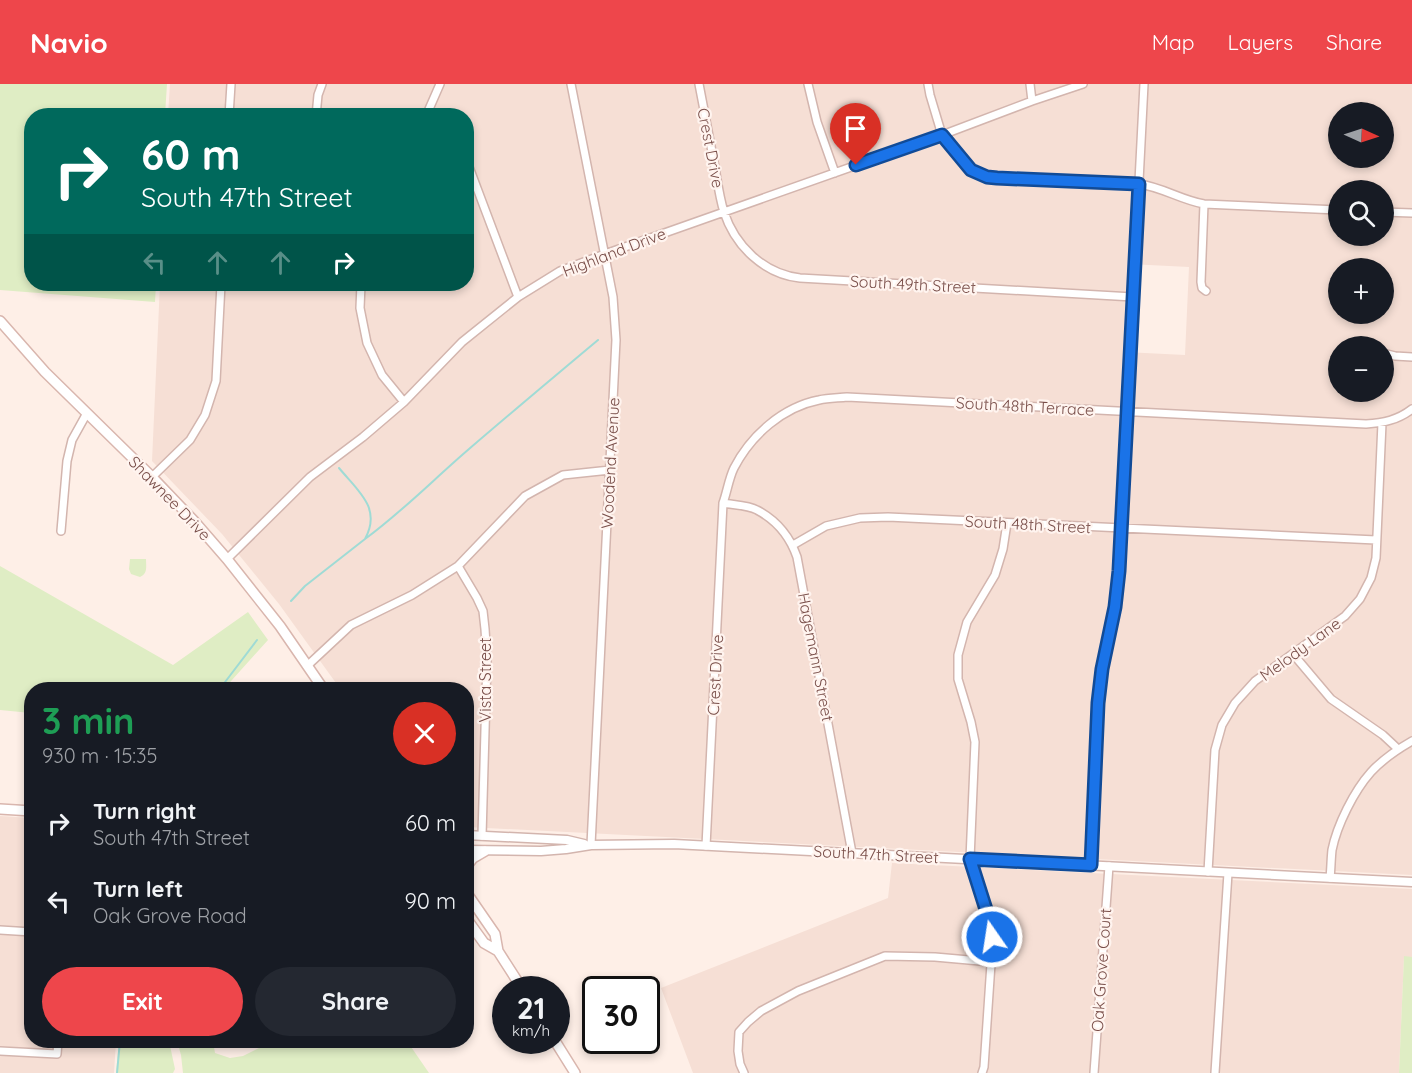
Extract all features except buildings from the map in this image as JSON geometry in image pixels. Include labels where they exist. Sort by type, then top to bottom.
[{"type":"main road","name":"Shawnee Drive","points":[[0,321],[45,372],[185,511],[227,559],[280,626],[318,682]]},
{"type":"main road","points":[[0,809],[24,810]]},
{"type":"main road","points":[[474,857],[485,850]]},
{"type":"main road","points":[[474,904],[495,934],[498,951],[514,976]]},
{"type":"main road","points":[[474,929],[484,943],[498,951]]},
{"type":"main road","points":[[563,1054],[575,1073]]},
{"type":"street","points":[[230,108],[231,84]]},
{"type":"street","points":[[317,108],[322,84]]},
{"type":"street","points":[[430,108],[440,84]]},
{"type":"street","name":"Woodend Avenue","points":[[571,84],[613,297],[616,340],[591,845]]},
{"type":"street","name":"Crest Drive","points":[[699,84],[724,212]]},
{"type":"street","points":[[808,84],[817,122],[835,173]]},
{"type":"street","points":[[928,84],[942,135],[971,170],[987,177],[1150,185],[1189,201],[1204,204],[1328,210]]},
{"type":"street","points":[[1030,84],[1032,101]]},
{"type":"street","name":"Highland Drive","points":[[227,559],[310,477],[404,402],[462,342],[518,297],[560,271],[1083,84]]},
{"type":"street","points":[[1091,865],[1098,703],[1119,571],[1144,84]]},
{"type":"street","points":[[474,180],[518,297]]},
{"type":"street","points":[[1204,204],[1201,282],[1206,291]]},
{"type":"street","name":"South 49th Street","points":[[724,212],[735,236],[751,255],[769,269],[789,277],[1133,297]]},
{"type":"street","points":[[1394,212],[1412,213]]},
{"type":"street","points":[[152,477],[190,440],[205,414],[216,381],[221,291]]},
{"type":"street","points":[[361,291],[360,308],[367,343],[382,375],[404,402]]},
{"type":"street","points":[[1394,356],[1412,357]]},
{"type":"street","name":"South 48th Terrace","points":[[723,503],[734,468],[752,441],[772,421],[796,408],[819,400],[847,397],[1366,424],[1382,423],[1403,416],[1412,409]]},
{"type":"street","points":[[61,531],[67,461],[72,440],[87,413]]},
{"type":"street","name":"Melody Lane","points":[[1208,872],[1215,750],[1222,725],[1235,703],[1256,681],[1346,616],[1360,599],[1371,578],[1376,558],[1382,423]]},
{"type":"street","points":[[307,666],[351,625],[412,595],[458,566],[525,496],[563,475],[610,470]]},
{"type":"street","name":"Crest Drive","points":[[706,846],[723,503]]},
{"type":"street","name":"Hagemann Street","points":[[723,503],[755,509],[777,524],[793,546],[797,557],[852,853]]},
{"type":"street","name":"South 48th Street","points":[[793,546],[826,526],[860,518],[888,517],[1376,540]]},
{"type":"street","points":[[982,1073],[992,949],[989,919],[970,859],[975,742],[958,679],[957,655],[967,622],[995,575],[1003,549],[1007,522]]},
{"type":"street","name":"Vista Street","points":[[458,566],[483,611],[485,629],[487,660],[482,836]]},
{"type":"street","points":[[1293,654],[1331,699],[1383,735],[1398,749]]},
{"type":"street","points":[[1330,878],[1332,850],[1342,821],[1355,795],[1371,772],[1398,749],[1412,741]]},
{"type":"street","name":"South 47th Street","points":[[474,836],[567,840],[591,845]]},
{"type":"street","name":"South 47th Street","points":[[474,850],[541,851],[591,845],[674,844],[1412,882]]},
{"type":"street","name":"Oak Grove Court","points":[[1094,1073],[1109,866]]},
{"type":"street","points":[[1215,1073],[1228,873]]},
{"type":"street","points":[[0,930],[24,932]]},
{"type":"street","points":[[744,1073],[738,1051],[739,1032],[761,1011],[798,991],[885,956],[935,957],[991,962]]},
{"type":"street","points":[[0,1051],[57,1054],[57,1048]]},
{"type":"shaded area","points":[[170,84],[1412,84],[1412,875],[474,827],[474,682],[335,682],[279,604],[222,534],[152,461],[160,291],[474,291],[474,108],[168,108]],"holes":[[[1129,264],[1189,267],[1185,355],[1125,352]]]},
{"type":"shaded area","points":[[0,816],[24,818],[24,1048],[116,1048],[114,1073],[0,1073]]},
{"type":"shaded area","points":[[892,863],[1412,889],[1412,957],[1404,957],[1399,1073],[693,1073],[661,988],[888,898]]},
{"type":"green space","points":[[0,84],[167,84],[165,108],[24,108],[24,291],[156,291],[155,302],[0,290]]},
{"type":"green space","points":[[130,559],[146,559],[146,570],[143,576],[131,574]]},
{"type":"green space","points":[[0,566],[173,665],[248,612],[268,640],[230,682],[24,682],[24,712],[0,710]]},
{"type":"green space","points":[[1404,956],[1412,957],[1412,1073],[1399,1073]]},
{"type":"green space","points":[[118,1048],[170,1048],[175,1069],[173,1073],[116,1073]]},
{"type":"green space","points":[[179,1048],[214,1048],[215,1053],[230,1058],[243,1056],[259,1048],[412,1048],[429,1073],[183,1073]]},
{"type":"waterway","points":[[365,539],[598,340]]},
{"type":"waterway","points":[[291,601],[305,586],[365,539],[370,528],[371,518],[366,500],[339,468]]},
{"type":"waterway","points":[[225,682],[257,640]]},
{"type":"waterway","points":[[117,1073],[119,1048]]},
{"type":"route","points":[[856,165],[942,135],[971,170],[987,177],[1139,184],[1119,571],[1098,703],[1091,865],[970,859],[989,919],[992,937]]}]
